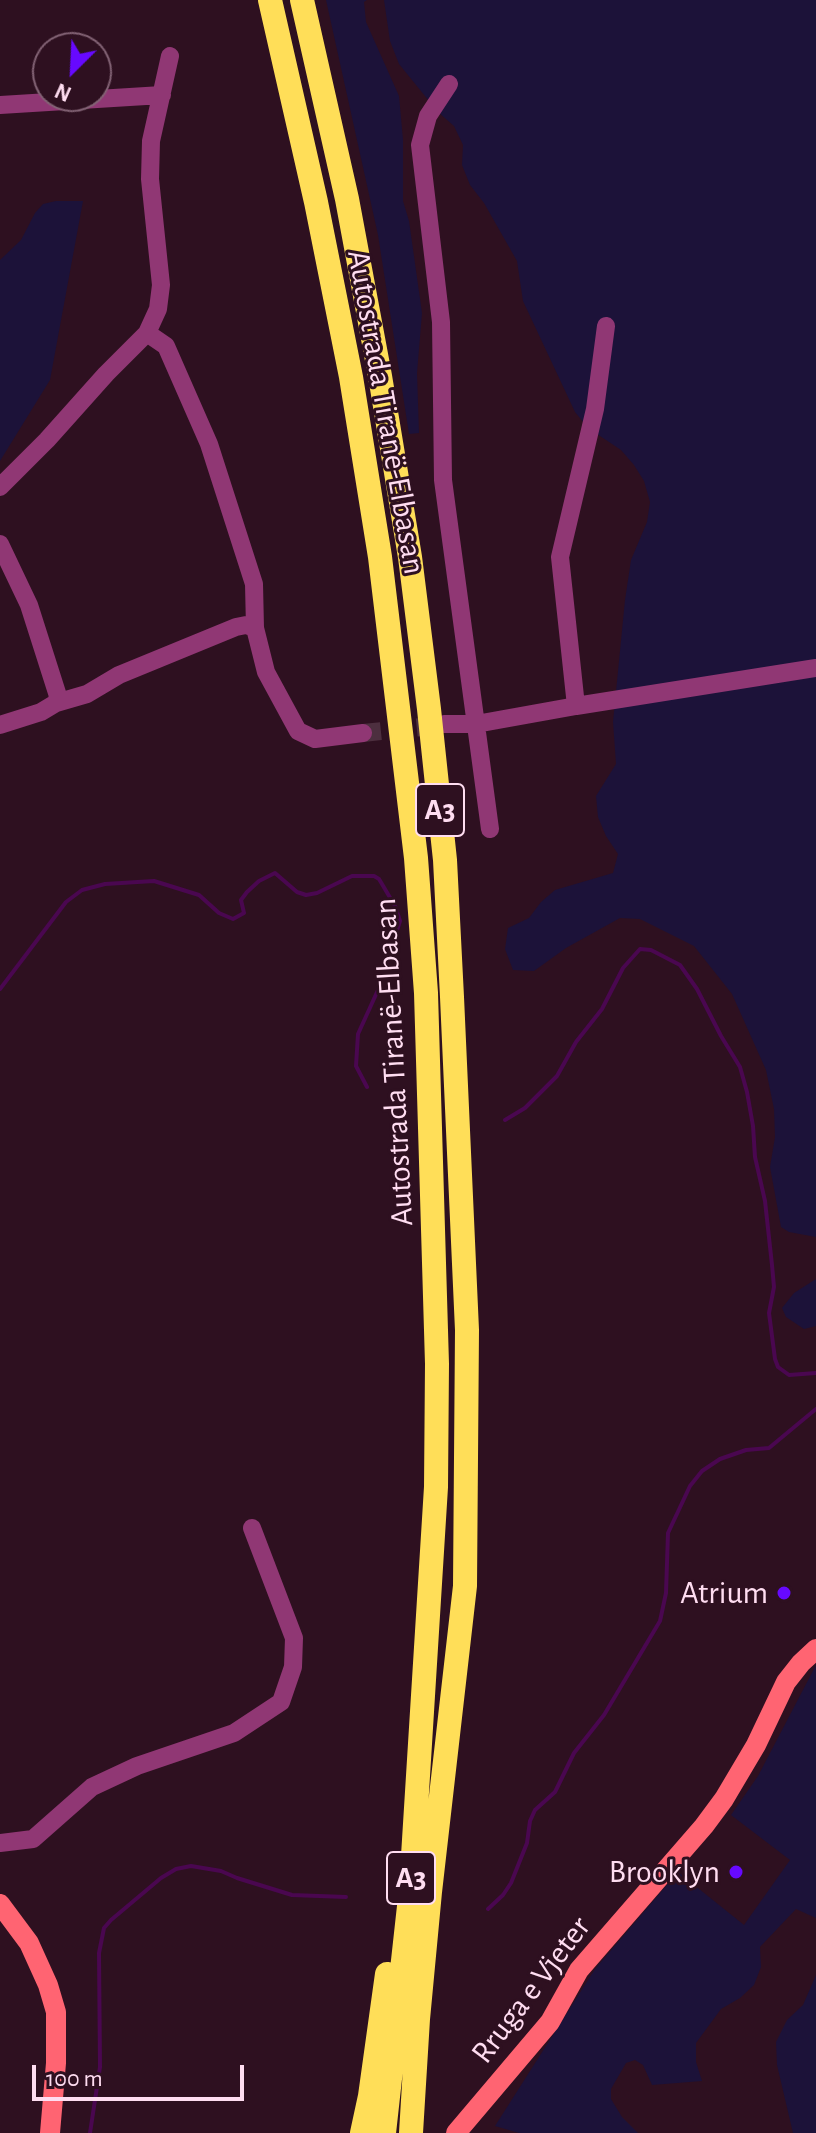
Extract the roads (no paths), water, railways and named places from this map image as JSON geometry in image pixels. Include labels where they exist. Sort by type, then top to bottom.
[{"type":"highway","name":"Autostrada Tiranë-Elbasan","points":[[270,0],[351,377],[380,557],[416,858],[426,993],[437,1364],[436,1487],[430,1623],[406,1928],[384,2133]]},
{"type":"highway","name":"Autostrada Tiranë-Elbasan","points":[[302,0],[347,199],[380,376],[410,557],[445,860],[467,1330],[465,1586],[427,1924],[411,2133]]},
{"type":"highway","points":[[362,2133],[373,2076],[384,1986],[406,1928]]},
{"type":"main road","name":"Rruga e Vjeter","points":[[456,2133],[550,2022],[579,1970],[717,1809],[751,1755],[786,1682],[816,1649]]},
{"type":"main road","points":[[0,1904],[33,1952],[56,2012],[56,2063],[50,2133]]},
{"type":"street","points":[[0,487],[147,333],[158,309],[161,285],[150,179],[151,141],[170,56]]},
{"type":"street","points":[[449,84],[428,116],[420,145],[441,322],[443,480],[490,829]]},
{"type":"street","points":[[0,105],[162,95]]},
{"type":"street","points":[[576,706],[560,557],[595,409],[606,326]]},
{"type":"street","points":[[147,333],[166,346],[209,444],[254,584],[255,628],[266,672],[298,731],[315,739],[363,733]]},
{"type":"street","points":[[0,544],[37,628],[56,683],[56,703]]},
{"type":"street","points":[[0,725],[87,694],[131,670],[236,627],[246,625],[255,628]]},
{"type":"street","points":[[444,724],[476,724],[816,668]]},
{"type":"street","points":[[0,1843],[33,1839],[92,1787],[137,1766],[234,1733],[281,1702],[293,1667],[294,1638],[252,1528]]},
{"type":"waterway","points":[[0,989],[66,902],[82,890],[105,884],[154,881],[199,895],[219,913],[233,919],[244,913],[241,900],[247,892],[275,873],[297,892],[306,895],[352,876],[374,876],[395,906],[400,921],[378,990],[358,1034],[356,1066],[367,1087]]},
{"type":"waterway","points":[[505,1120],[525,1108],[557,1076],[576,1042],[602,1009],[623,968],[640,949],[651,950],[680,965],[697,989],[740,1067],[747,1092],[772,1265],[774,1287],[769,1313],[775,1359],[778,1367],[789,1375],[816,1373]]},
{"type":"waterway","points":[[488,1909],[511,1883],[527,1843],[535,1810],[555,1792],[574,1753],[604,1715],[660,1621],[666,1593],[668,1533],[690,1486],[702,1471],[720,1459],[746,1450],[769,1448],[816,1409]]},
{"type":"waterway","points":[[90,2133],[100,2067],[99,1953],[104,1928],[111,1920],[161,1878],[176,1869],[191,1866],[221,1871],[292,1895],[346,1897]]},
{"type":"tunnel","points":[[363,733],[441,725]]},
{"type":"place","name":"Atrium","points":[[784,1593]]},
{"type":"place","name":"Brooklyn","points":[[736,1872]]}]
